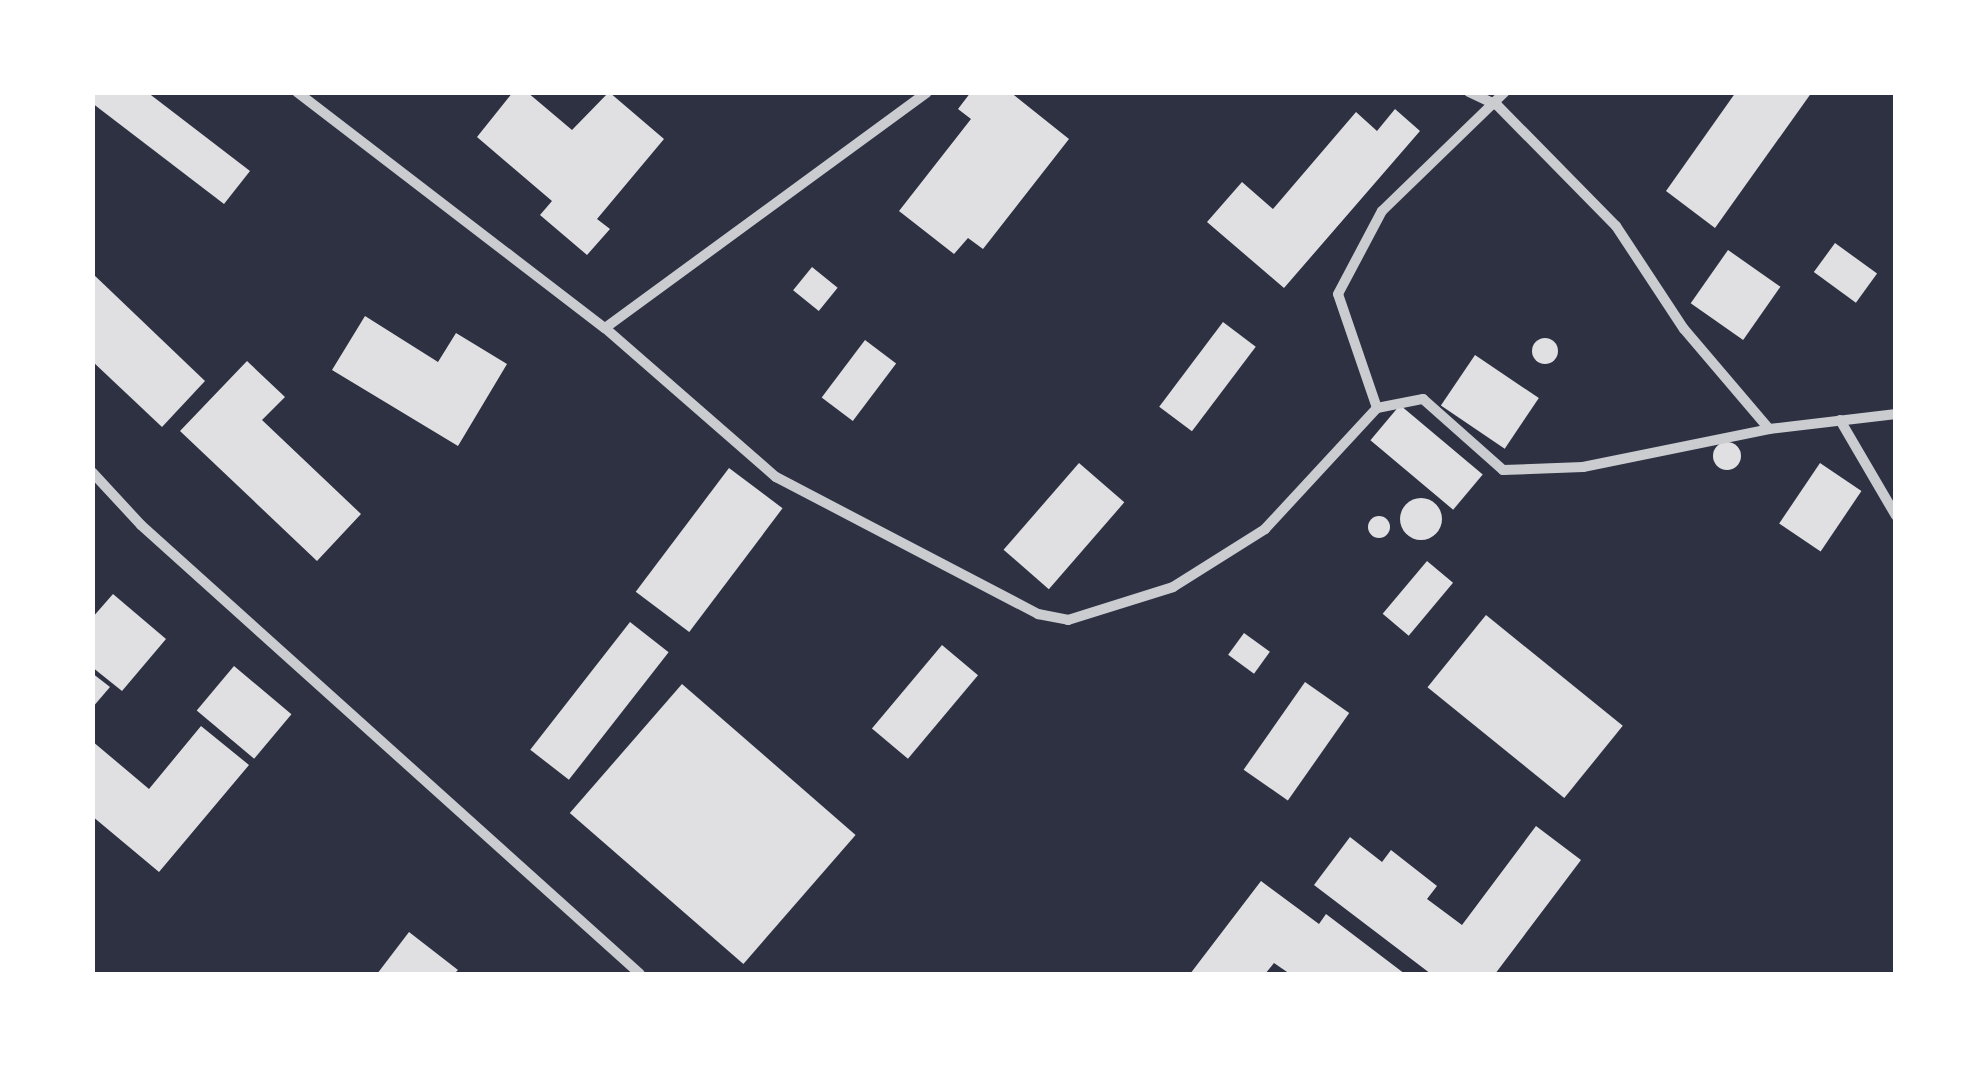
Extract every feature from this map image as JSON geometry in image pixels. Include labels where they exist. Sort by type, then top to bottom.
[{"type":"street","points":[[297,92],[604,328],[776,477],[1038,614],[1068,620],[1173,588],[1265,529],[1377,408],[1424,399],[1503,470],[1583,467],[1770,429],[1896,414]]},
{"type":"street","points":[[604,328],[927,92]]},
{"type":"street","points":[[1469,92],[1497,105],[1616,226],[1684,329],[1740,386],[1770,429]]},
{"type":"street","points":[[1377,408],[1338,294],[1382,210],[1497,105],[1505,92]]},
{"type":"street","points":[[1840,420],[1896,516]]},
{"type":"street","points":[[92,472],[155,538],[640,974]]},
{"type":"building","points":[[95,92],[147,92],[250,171],[224,204],[92,103]]},
{"type":"building","points":[[513,92],[527,92],[572,130],[609,92],[664,139],[597,219],[610,229],[587,255],[540,215],[552,201],[477,137]]},
{"type":"building","points":[[971,92],[1010,92],[1069,139],[983,249],[968,238],[954,254],[899,211],[971,119],[958,109]]},
{"type":"building","points":[[1736,92],[1812,92],[1715,228],[1666,191]]},
{"type":"building","points":[[1395,109],[1420,131],[1284,288],[1207,222],[1242,182],[1273,209],[1356,112],[1377,131]]},
{"type":"building","points":[[1835,243],[1877,274],[1856,303],[1814,272]]},
{"type":"building","points":[[1728,250],[1780,287],[1743,340],[1691,303]]},
{"type":"building","points":[[812,267],[838,288],[819,311],[793,290]]},
{"type":"building","points":[[92,273],[205,381],[162,427],[92,361]]},
{"type":"building","points":[[365,316],[438,362],[456,333],[507,364],[458,446],[332,370]]},
{"type":"building","points":[[1223,322],[1256,347],[1192,431],[1159,407]]},
{"type":"building","points":[[1545,338],[1554,342],[1558,351],[1554,360],[1545,364],[1536,360],[1532,351],[1536,342]]},
{"type":"building","points":[[865,340],[896,363],[853,421],[822,398]]},
{"type":"building","points":[[1475,355],[1539,398],[1505,449],[1441,406]]},
{"type":"building","points":[[247,361],[285,397],[262,420],[361,514],[317,561],[180,431]]},
{"type":"building","points":[[1400,405],[1483,474],[1453,510],[1370,440]]},
{"type":"building","points":[[1727,442],[1737,446],[1741,456],[1737,466],[1727,470],[1717,466],[1713,456],[1717,446]]},
{"type":"building","points":[[1079,463],[1124,502],[1049,589],[1004,550]]},
{"type":"building","points":[[1820,463],[1861,491],[1821,551],[1779,524]]},
{"type":"building","points":[[729,468],[783,508],[689,632],[636,592]]},
{"type":"building","points":[[1421,498],[1436,504],[1442,519],[1436,534],[1421,540],[1406,534],[1400,519],[1406,504]]},
{"type":"building","points":[[1379,516],[1387,519],[1387,535],[1379,538],[1371,535],[1368,527],[1371,519]]},
{"type":"building","points":[[1427,561],[1453,583],[1409,636],[1383,614]]},
{"type":"building","points":[[113,594],[166,639],[122,691],[92,667],[92,618]]},
{"type":"building","points":[[1486,615],[1623,726],[1564,798],[1427,687]]},
{"type":"building","points":[[630,622],[669,652],[569,780],[530,750]]},
{"type":"building","points":[[1244,633],[1270,652],[1254,674],[1228,655]]},
{"type":"building","points":[[942,645],[978,675],[908,759],[872,728]]},
{"type":"building","points":[[234,666],[291,714],[254,759],[197,710]]},
{"type":"building","points":[[92,673],[110,687],[92,708]]},
{"type":"building","points":[[1305,682],[1349,713],[1288,801],[1244,770]]},
{"type":"building","points":[[682,684],[856,835],[743,964],[570,813]]},
{"type":"building","points":[[201,726],[249,765],[159,872],[92,816],[92,741],[149,789]]},
{"type":"building","points":[[1536,826],[1581,860],[1495,974],[1431,974],[1314,885],[1350,837],[1382,862],[1391,850],[1437,886],[1427,899],[1462,925]]},
{"type":"building","points":[[1261,881],[1319,924],[1326,914],[1405,974],[1290,974],[1274,963],[1265,974],[1190,974]]},
{"type":"building","points":[[409,932],[458,970],[454,974],[377,974]]}]
